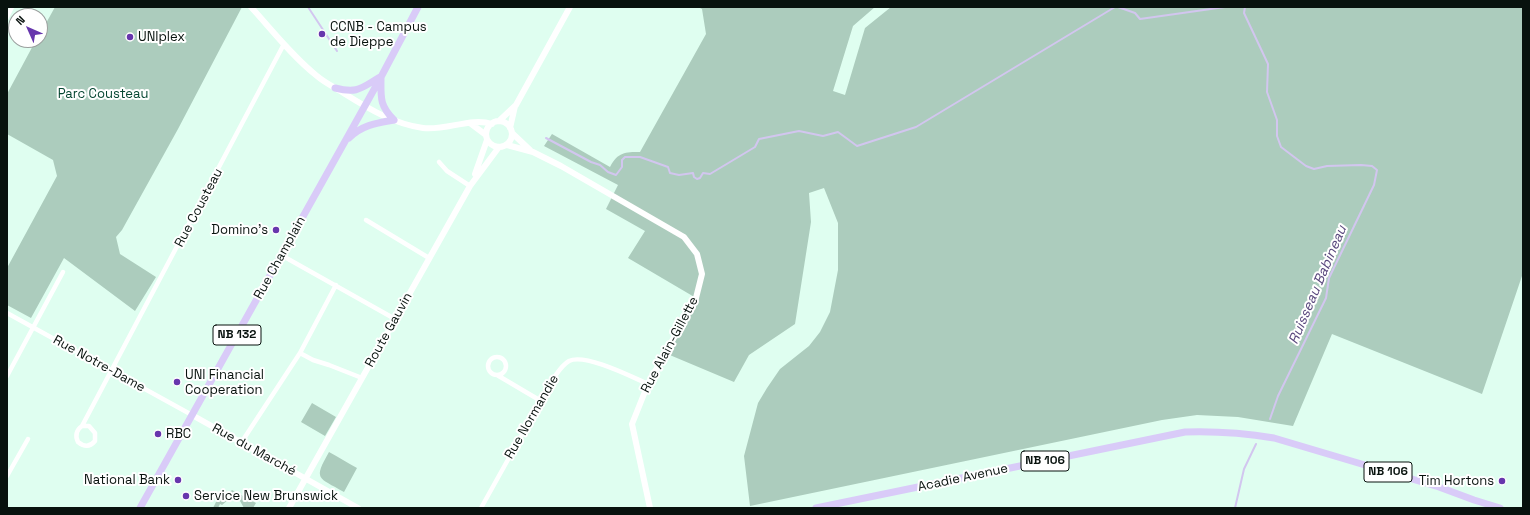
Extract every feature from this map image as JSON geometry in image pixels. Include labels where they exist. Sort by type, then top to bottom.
[{"type":"main road","name":"Rue Champlain","points":[[140,508],[381,77],[418,7]]},
{"type":"main road","points":[[335,88],[349,92],[357,90],[381,77],[382,102],[385,112],[394,120]]},
{"type":"main road","points":[[343,144],[357,130],[371,124],[394,120]]},
{"type":"main road","name":"Acadie Avenue","points":[[816,508],[1185,432],[1220,431],[1248,433],[1274,438],[1439,487],[1500,508]]},
{"type":"street","points":[[7,17],[12,7]]},
{"type":"street","points":[[251,7],[284,44],[317,76],[364,106],[410,126],[425,128],[446,127],[477,121],[492,124],[499,122],[505,123],[511,130]]},
{"type":"street","points":[[499,122],[516,105],[570,7]]},
{"type":"street","name":"Rue Cousteau","points":[[82,426],[113,371],[284,44]]},
{"type":"street","points":[[470,123],[487,137],[492,145],[499,147],[507,145],[510,141],[516,105]]},
{"type":"street","points":[[487,137],[489,127],[492,124]]},
{"type":"street","name":"Rue Alain-Gillette","points":[[511,130],[533,152]]},
{"type":"street","name":"Route Gauvin","points":[[471,184],[487,137]]},
{"type":"street","name":"Rue Alain-Gillette","points":[[507,145],[533,152],[561,166],[684,237],[696,254],[702,274],[696,298],[648,384],[632,424],[650,508]]},
{"type":"street","name":"Route Gauvin","points":[[289,508],[471,184],[499,147]]},
{"type":"street","points":[[439,162],[447,171],[471,184]]},
{"type":"street","points":[[366,220],[429,258]]},
{"type":"street","points":[[281,255],[395,318]]},
{"type":"street","points":[[7,376],[63,272]]},
{"type":"street","points":[[241,443],[300,353],[336,285]]},
{"type":"street","name":"Rue Notre-Dame","points":[[7,313],[192,415]]},
{"type":"street","points":[[300,353],[313,360],[362,378]]},
{"type":"street","name":"Rue Normandie","points":[[481,508],[560,368],[570,361],[580,358],[597,362],[648,384]]},
{"type":"street","points":[[497,375],[541,401]]},
{"type":"street","name":"Rue du Marché","points":[[192,415],[358,508]]},
{"type":"street","points":[[82,426],[89,426],[95,433],[95,441],[89,445],[81,444],[77,440],[76,433],[82,426]]},
{"type":"street","points":[[7,476],[28,439]]},
{"type":"green space","name":"Parc Cousteau","points":[[55,7],[242,7],[178,129],[122,230],[116,237],[120,254],[156,277],[135,311],[64,258],[31,318],[7,305],[7,268],[57,176],[53,160],[7,134],[7,94],[32,48],[48,48],[48,20]]},
{"type":"green space","points":[[698,7],[875,7],[853,26],[833,91],[845,95],[865,28],[891,7],[1523,7],[1523,273],[1482,394],[1332,334],[1293,426],[1238,417],[1197,415],[1162,420],[750,506],[744,456],[758,403],[780,369],[809,346],[820,332],[830,312],[838,270],[838,223],[824,188],[809,193],[811,222],[795,324],[749,355],[734,382],[665,353],[696,298],[628,258],[645,231],[606,209],[618,185],[544,146],[552,134],[610,167],[616,158],[622,154],[640,152],[706,34],[702,9]]},
{"type":"green space","points":[[312,403],[336,417],[325,436],[301,422]]},
{"type":"green space","points":[[329,452],[357,468],[344,492],[328,483],[321,477],[321,468]]},
{"type":"green space","points":[[232,490],[256,503],[253,508],[244,508],[240,501],[232,499],[230,492]]},
{"type":"green space","points":[[221,492],[226,493],[228,500],[222,505],[220,504],[218,508],[213,508]]},
{"type":"waterway","points":[[308,7],[337,51]]},
{"type":"waterway","points":[[546,138],[591,162],[600,165],[608,172],[616,175],[622,167],[622,160],[625,157],[640,157],[668,167],[670,173],[679,175],[693,173],[694,177],[697,179],[700,178],[703,173],[710,174],[755,147],[759,139],[799,131],[823,136],[838,132],[857,146],[916,127],[1115,7]]},
{"type":"waterway","points":[[1118,7],[1135,13],[1140,19],[1225,7]]},
{"type":"waterway","name":"Ruisseau Babineau","points":[[1245,7],[1244,13],[1268,64],[1267,92],[1277,120],[1277,136],[1281,147],[1306,166],[1314,169],[1327,166],[1361,165],[1372,166],[1377,170],[1374,185],[1329,278],[1326,298],[1278,396],[1270,419]]},
{"type":"waterway","name":"Ruisseau Babineau","points":[[1235,508],[1244,469],[1256,444]]},
{"type":"place","name":"CCNB - Campus de Dieppe","points":[[322,34]]},
{"type":"place","name":"UNIplex","points":[[130,37]]},
{"type":"place","name":"Domino's","points":[[276,230]]},
{"type":"place","name":"UNI Financial Cooperation","points":[[177,382]]},
{"type":"place","name":"RBC","points":[[158,434]]},
{"type":"place","name":"National Bank","points":[[178,480]]},
{"type":"place","name":"Tim Hortons","points":[[1502,481]]},
{"type":"place","name":"Service New Brunswick","points":[[186,496]]}]
